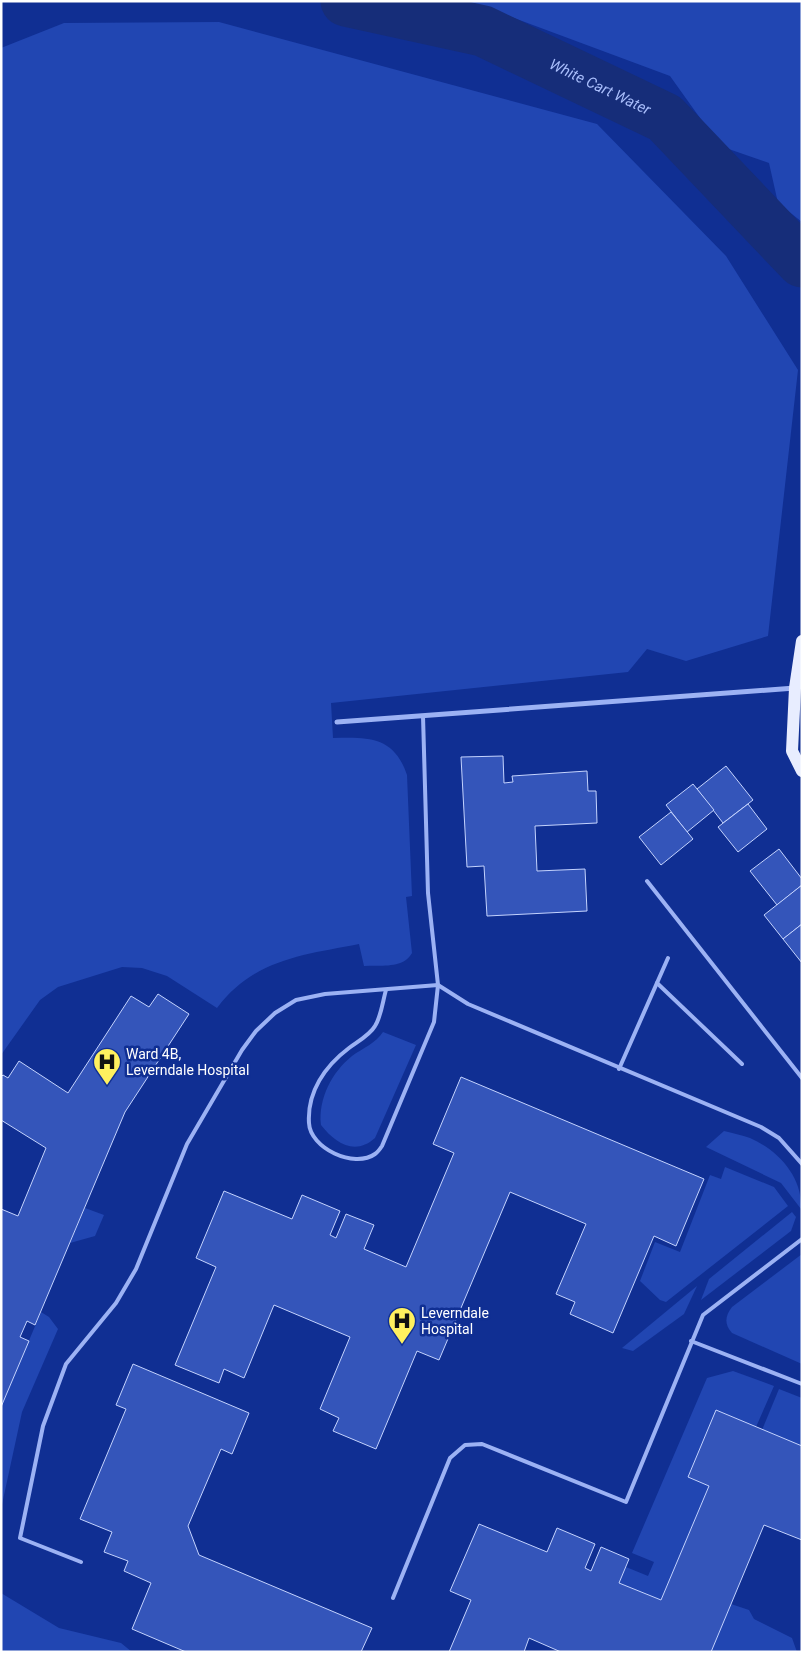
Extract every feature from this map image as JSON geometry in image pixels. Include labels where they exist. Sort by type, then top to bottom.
[{"type":"main road","points":[[802,641],[792,751],[802,771]]},
{"type":"street","points":[[337,722],[798,693]]},
{"type":"lane","points":[[386,990],[375,1026],[342,1053],[322,1075],[310,1107],[309,1125],[316,1141],[332,1153],[351,1159],[374,1155],[382,1146],[434,1022],[438,985],[428,893],[423,716]]},
{"type":"lane","points":[[648,882],[802,1078]]},
{"type":"lane","points":[[619,1069],[668,958]]},
{"type":"lane","points":[[657,983],[742,1064]]},
{"type":"lane","points":[[80,1562],[20,1538],[43,1426],[66,1364],[116,1303],[136,1269],[187,1144],[242,1050],[256,1031],[275,1014],[296,1000],[325,994],[438,985],[468,1004],[761,1127],[779,1138],[802,1164]]},
{"type":"lane","points":[[392,1598],[450,1458],[465,1445],[482,1444],[626,1502],[703,1315],[802,1239]]},
{"type":"lane","points":[[691,1342],[802,1384]]},
{"type":"shaded area","points":[[468,1],[802,1],[802,222],[778,203],[769,163],[720,146],[670,76]]},
{"type":"shaded area","points":[[219,22],[597,124],[726,256],[798,370],[768,636],[686,661],[647,649],[628,672],[331,703],[333,738],[368,739],[387,746],[402,762],[407,775],[412,896],[406,897],[412,953],[408,958],[397,964],[364,966],[359,944],[299,956],[263,969],[247,979],[231,992],[217,1008],[167,976],[142,968],[122,967],[58,987],[40,1000],[1,1055],[1,48],[64,23]]},
{"type":"shaded area","points":[[383,1032],[416,1045],[375,1138],[360,1146],[346,1145],[339,1142],[321,1125],[324,1096],[333,1078],[345,1062],[373,1042]]},
{"type":"shaded area","points":[[724,1131],[750,1138],[779,1157],[787,1166],[798,1186],[801,1197],[801,1209],[781,1183],[706,1147]]},
{"type":"shaded area","points":[[725,1167],[774,1187],[788,1206],[666,1302],[660,1300],[640,1281],[655,1242],[680,1252],[710,1175],[721,1179]]},
{"type":"shaded area","points":[[85,1208],[104,1215],[95,1236],[70,1243]]},
{"type":"shaded area","points":[[792,1212],[796,1217],[791,1231],[701,1300],[709,1279]]},
{"type":"shaded area","points":[[802,1254],[802,1364],[732,1333],[726,1320],[732,1307]]},
{"type":"shaded area","points":[[697,1286],[684,1314],[633,1351],[622,1348]]},
{"type":"shaded area","points":[[41,1312],[49,1317],[58,1329],[22,1412],[1,1509],[1,1407]]},
{"type":"shaded area","points":[[733,1371],[774,1386],[756,1427],[716,1410],[709,1486],[661,1600],[619,1583],[626,1567],[648,1576],[654,1562],[632,1553],[707,1378]]},
{"type":"shaded area","points":[[779,1389],[802,1398],[802,1446],[762,1430]]},
{"type":"shaded area","points":[[1,1593],[59,1628],[121,1643],[132,1652],[1,1652]]},
{"type":"shaded area","points":[[731,1604],[749,1610],[754,1619],[792,1638],[797,1652],[711,1652]]},
{"type":"building","points":[[503,756],[504,783],[513,782],[512,776],[587,771],[588,791],[596,791],[597,823],[535,826],[537,871],[585,869],[587,911],[487,916],[484,866],[467,867],[461,757]]},
{"type":"building","points":[[726,766],[753,800],[723,823],[697,789]]},
{"type":"building","points":[[693,784],[714,810],[687,832],[666,805]]},
{"type":"building","points":[[748,804],[767,829],[738,852],[718,827]]},
{"type":"building","points":[[671,812],[693,839],[661,865],[639,837]]},
{"type":"building","points":[[779,849],[802,879],[802,885],[777,905],[750,871]]},
{"type":"building","points":[[802,885],[802,924],[783,939],[764,915]]},
{"type":"building","points":[[802,924],[802,963],[783,939]]},
{"type":"building","points":[[158,994],[189,1014],[125,1112],[35,1325],[27,1321],[20,1337],[29,1341],[1,1407],[1,1209],[18,1216],[46,1148],[1,1120],[1,1077],[3,1075],[8,1078],[19,1061],[68,1093],[131,996],[149,1007]]},
{"type":"building","points":[[461,1077],[704,1179],[676,1246],[654,1236],[613,1333],[570,1314],[575,1302],[556,1294],[586,1224],[510,1192],[439,1360],[417,1351],[376,1449],[333,1431],[339,1418],[320,1409],[350,1337],[274,1305],[244,1378],[224,1369],[219,1383],[175,1365],[216,1267],[196,1258],[224,1191],[292,1219],[302,1195],[340,1211],[330,1235],[336,1238],[346,1214],[374,1225],[364,1249],[406,1267],[454,1153],[433,1144]]},
{"type":"building","points":[[133,1364],[249,1413],[232,1454],[221,1449],[188,1526],[199,1555],[372,1628],[361,1652],[186,1652],[132,1629],[151,1583],[124,1571],[128,1561],[104,1552],[112,1532],[80,1519],[126,1409],[116,1405]]},
{"type":"building","points":[[716,1410],[802,1446],[802,1540],[764,1525],[711,1652],[561,1652],[529,1638],[524,1652],[449,1652],[471,1600],[450,1591],[479,1524],[547,1552],[557,1528],[595,1544],[585,1568],[591,1571],[601,1547],[629,1559],[619,1583],[661,1600],[709,1486],[688,1477]]},
{"type":"waterway","name":"White Cart Water","points":[[346,1],[483,31],[665,118],[802,262]]},
{"type":"place","name":"Ward 4B, Leverndale Hospital","points":[[107,1086]]},
{"type":"place","name":"Leverndale Hospital","points":[[402,1345]]}]
